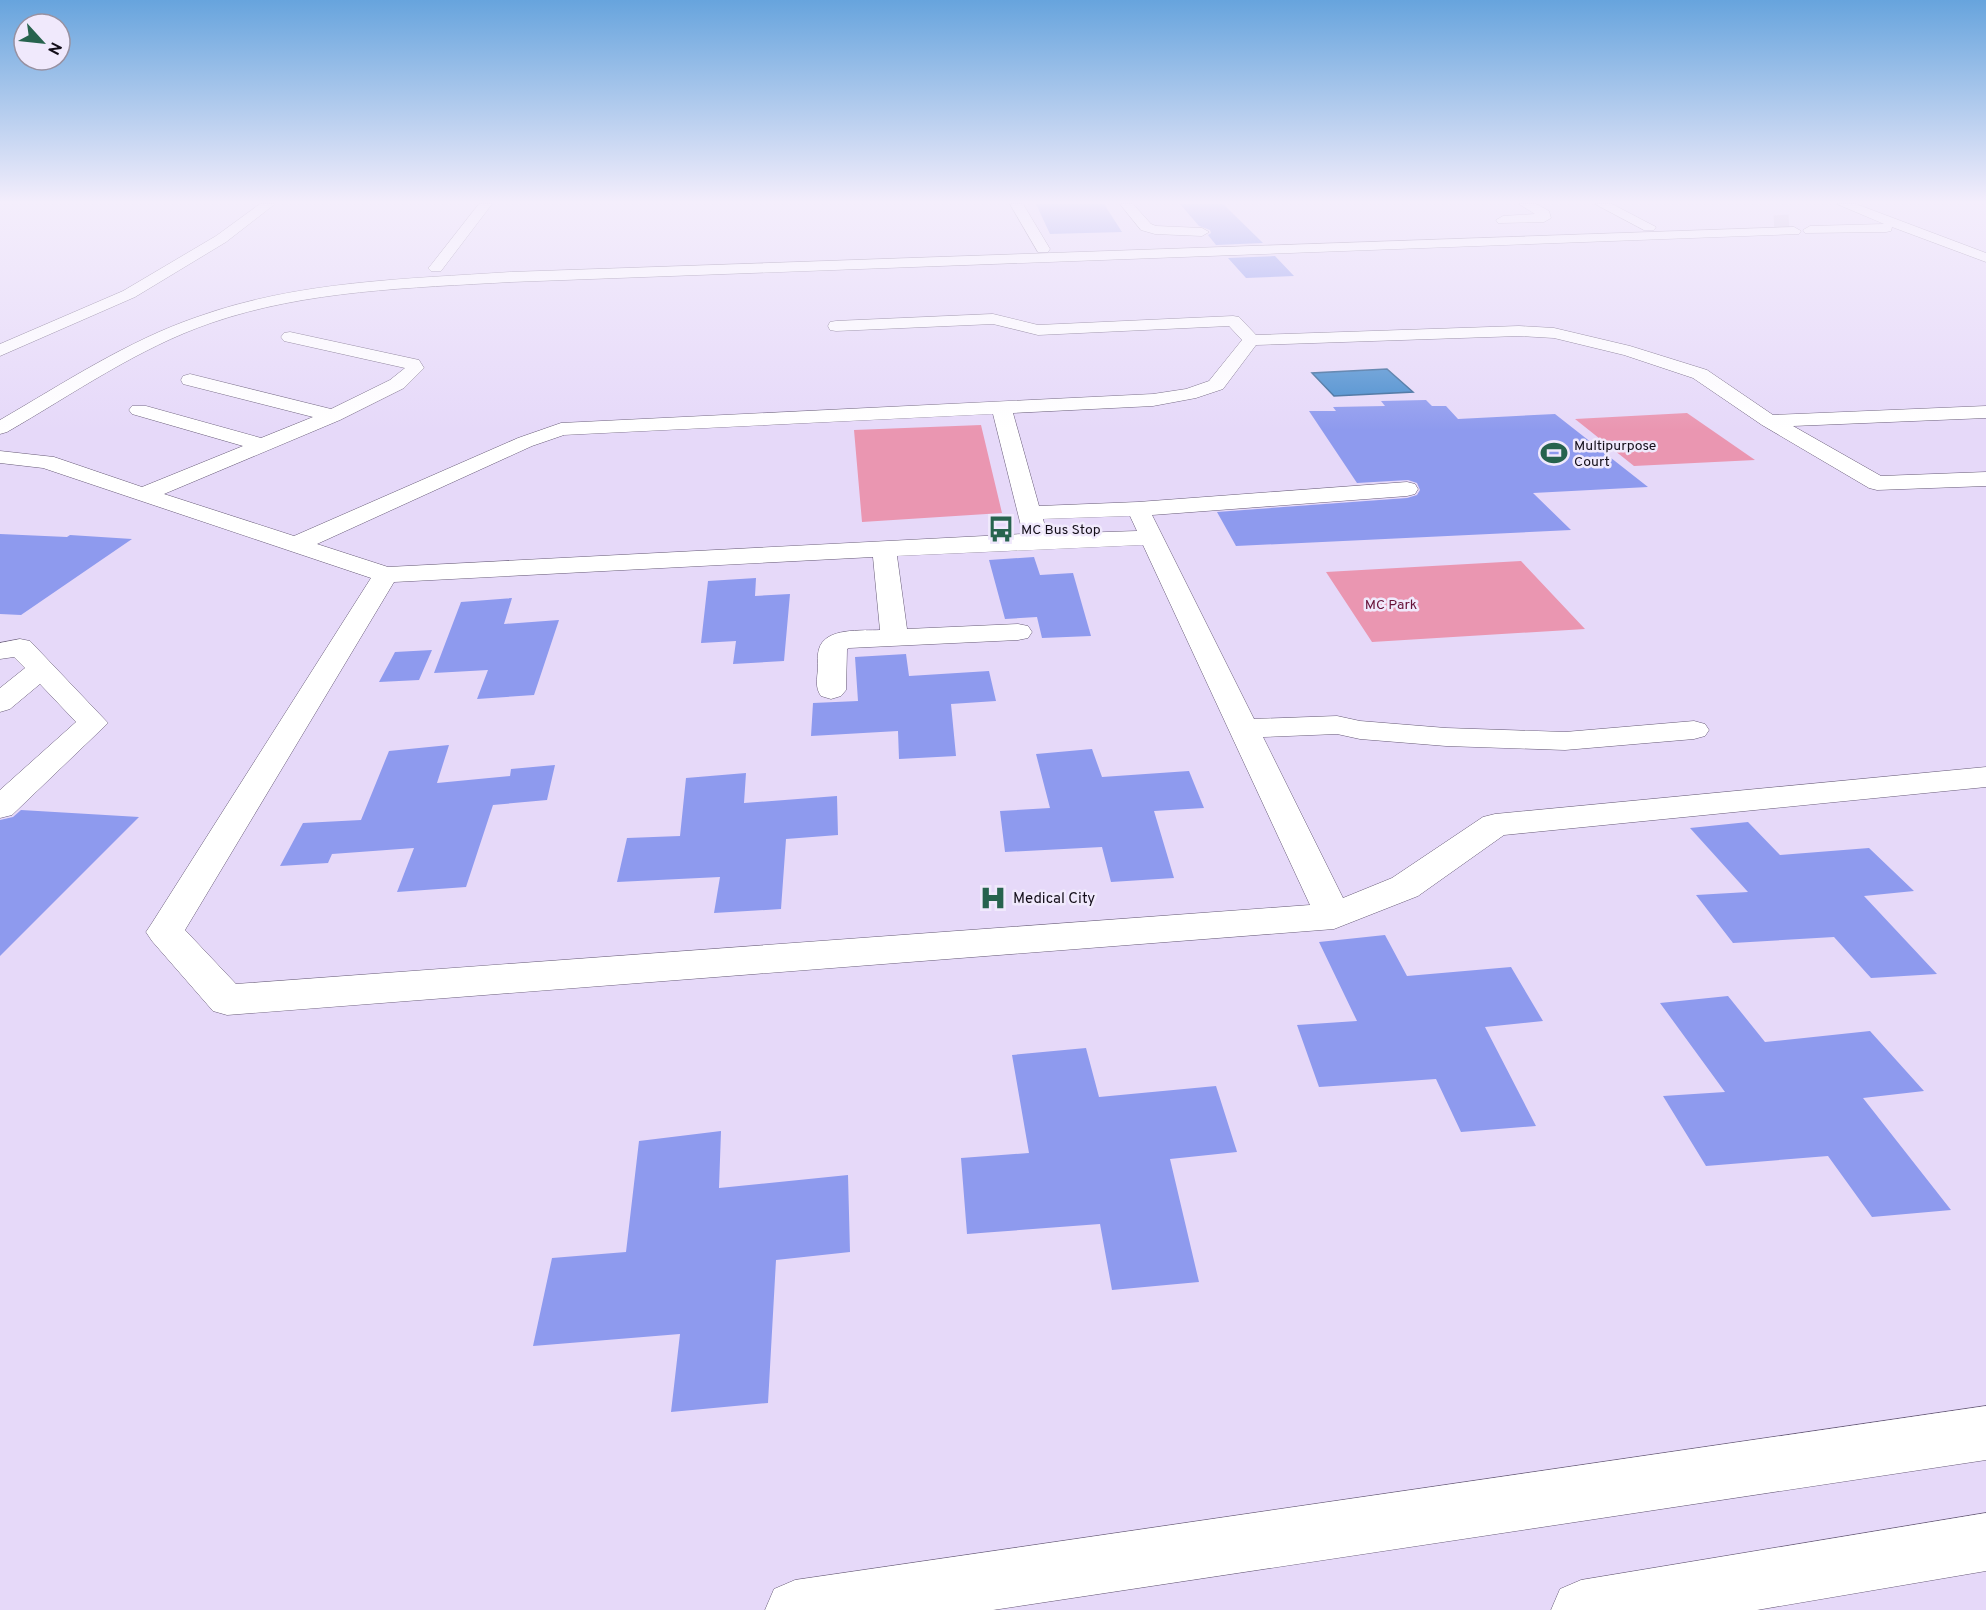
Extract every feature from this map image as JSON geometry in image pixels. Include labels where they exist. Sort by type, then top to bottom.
[{"type":"street","points":[[0,351],[129,294],[154,279]]},
{"type":"street","points":[[0,428],[162,336],[207,319],[252,306],[376,279]]},
{"type":"street","points":[[40,386],[118,343],[162,322],[241,299],[323,289],[478,279]]},
{"type":"street","points":[[836,326],[993,320],[1038,330],[1233,321],[1251,340],[1519,332],[1554,333],[1630,351],[1700,374],[1769,421],[1877,483],[1986,479]]},
{"type":"street","points":[[144,494],[333,416],[397,384],[413,371],[415,366],[290,337]]},
{"type":"street","points":[[297,544],[525,442],[561,429],[1153,400],[1189,394],[1216,386],[1251,340]]},
{"type":"street","points":[[190,380],[333,416]]},
{"type":"street","points":[[1002,409],[1037,541]]},
{"type":"street","points":[[139,410],[263,445]]},
{"type":"street","points":[[1769,421],[1986,412]]},
{"type":"street","points":[[0,457],[46,462],[386,575],[1037,541],[1152,538]]},
{"type":"street","points":[[1029,513],[1138,509],[1407,489]]},
{"type":"street","points":[[1138,509],[1334,916]]},
{"type":"street","points":[[884,549],[894,637]]},
{"type":"street","points":[[386,575],[165,932],[227,1000],[1334,916],[1405,887],[1495,825],[1986,777]]},
{"type":"street","points":[[831,690],[833,648],[837,643],[845,640],[1018,632]]},
{"type":"street","points":[[0,651],[20,647],[93,723],[0,808]]},
{"type":"street","points":[[0,703],[41,669]]},
{"type":"street","points":[[1244,729],[1337,725],[1360,730],[1564,741],[1694,730]]},
{"type":"street","points":[[795,1610],[1986,1433]]},
{"type":"street","points":[[1581,1610],[1673,1603],[1986,1542]]},
{"type":"green space","points":[[1687,413],[1755,460],[1634,466],[1575,419]]},
{"type":"green space","points":[[981,425],[1002,513],[862,522],[854,430]]},
{"type":"green space","name":"MC Park","points":[[1521,561],[1585,629],[1372,642],[1326,572]]},
{"type":"water","points":[[1387,369],[1413,392],[1334,396],[1312,373]]},
{"type":"building","points":[[1426,400],[1432,406],[1446,406],[1458,419],[1555,414],[1648,487],[1533,493],[1571,530],[1236,546],[1217,512],[1407,498],[1417,495],[1420,490],[1417,483],[1408,480],[1357,483],[1309,411],[1336,411],[1333,407],[1385,406],[1381,401]]},
{"type":"building","points":[[0,534],[132,539],[21,615],[0,614]]},
{"type":"building","points":[[1034,557],[1040,575],[1073,573],[1091,636],[1042,638],[1037,617],[1005,619],[989,560]]},
{"type":"building","points":[[756,578],[755,596],[790,594],[784,661],[733,664],[736,641],[701,643],[708,581]]},
{"type":"building","points":[[512,598],[504,624],[559,620],[534,695],[477,699],[488,670],[434,673],[461,602]]},
{"type":"building","points":[[432,650],[419,680],[379,682],[395,652]]},
{"type":"building","points":[[906,654],[909,676],[989,671],[996,701],[951,704],[956,756],[899,759],[898,731],[811,736],[813,703],[858,701],[855,657]]},
{"type":"building","points":[[449,745],[437,783],[510,776],[511,769],[555,765],[547,800],[493,805],[466,887],[397,892],[414,848],[332,854],[328,863],[280,866],[303,823],[361,820],[389,751]]},
{"type":"building","points":[[1092,749],[1102,777],[1189,771],[1204,808],[1154,811],[1174,878],[1111,882],[1102,847],[1005,852],[1000,811],[1050,808],[1036,754]]},
{"type":"building","points":[[746,773],[744,803],[837,796],[838,835],[786,839],[781,909],[714,913],[720,877],[617,882],[627,838],[680,836],[686,778]]},
{"type":"building","points":[[21,810],[139,817],[0,956],[0,820],[13,817]]},
{"type":"building","points":[[1748,822],[1780,855],[1869,848],[1914,891],[1864,896],[1937,974],[1871,978],[1834,937],[1733,943],[1696,895],[1748,892],[1690,828]]},
{"type":"building","points":[[1385,935],[1407,976],[1511,967],[1543,1021],[1485,1027],[1536,1126],[1461,1132],[1436,1079],[1319,1087],[1297,1025],[1357,1021],[1319,942]]},
{"type":"building","points":[[1728,996],[1765,1042],[1870,1031],[1924,1091],[1863,1098],[1951,1210],[1872,1217],[1828,1156],[1706,1166],[1663,1096],[1725,1092],[1660,1003]]},
{"type":"building","points":[[1086,1048],[1099,1097],[1216,1086],[1237,1152],[1170,1159],[1199,1282],[1112,1290],[1100,1224],[967,1234],[961,1158],[1029,1153],[1012,1055]]},
{"type":"building","points":[[721,1131],[719,1188],[848,1175],[850,1252],[776,1260],[768,1403],[671,1412],[680,1334],[533,1346],[552,1258],[626,1252],[639,1141]]},
{"type":"place","name":"Multipurpose Court","points":[[1554,453]]},
{"type":"place","name":"MC Bus Stop","points":[[1001,529]]},
{"type":"place","name":"Medical City","points":[[993,898]]}]
